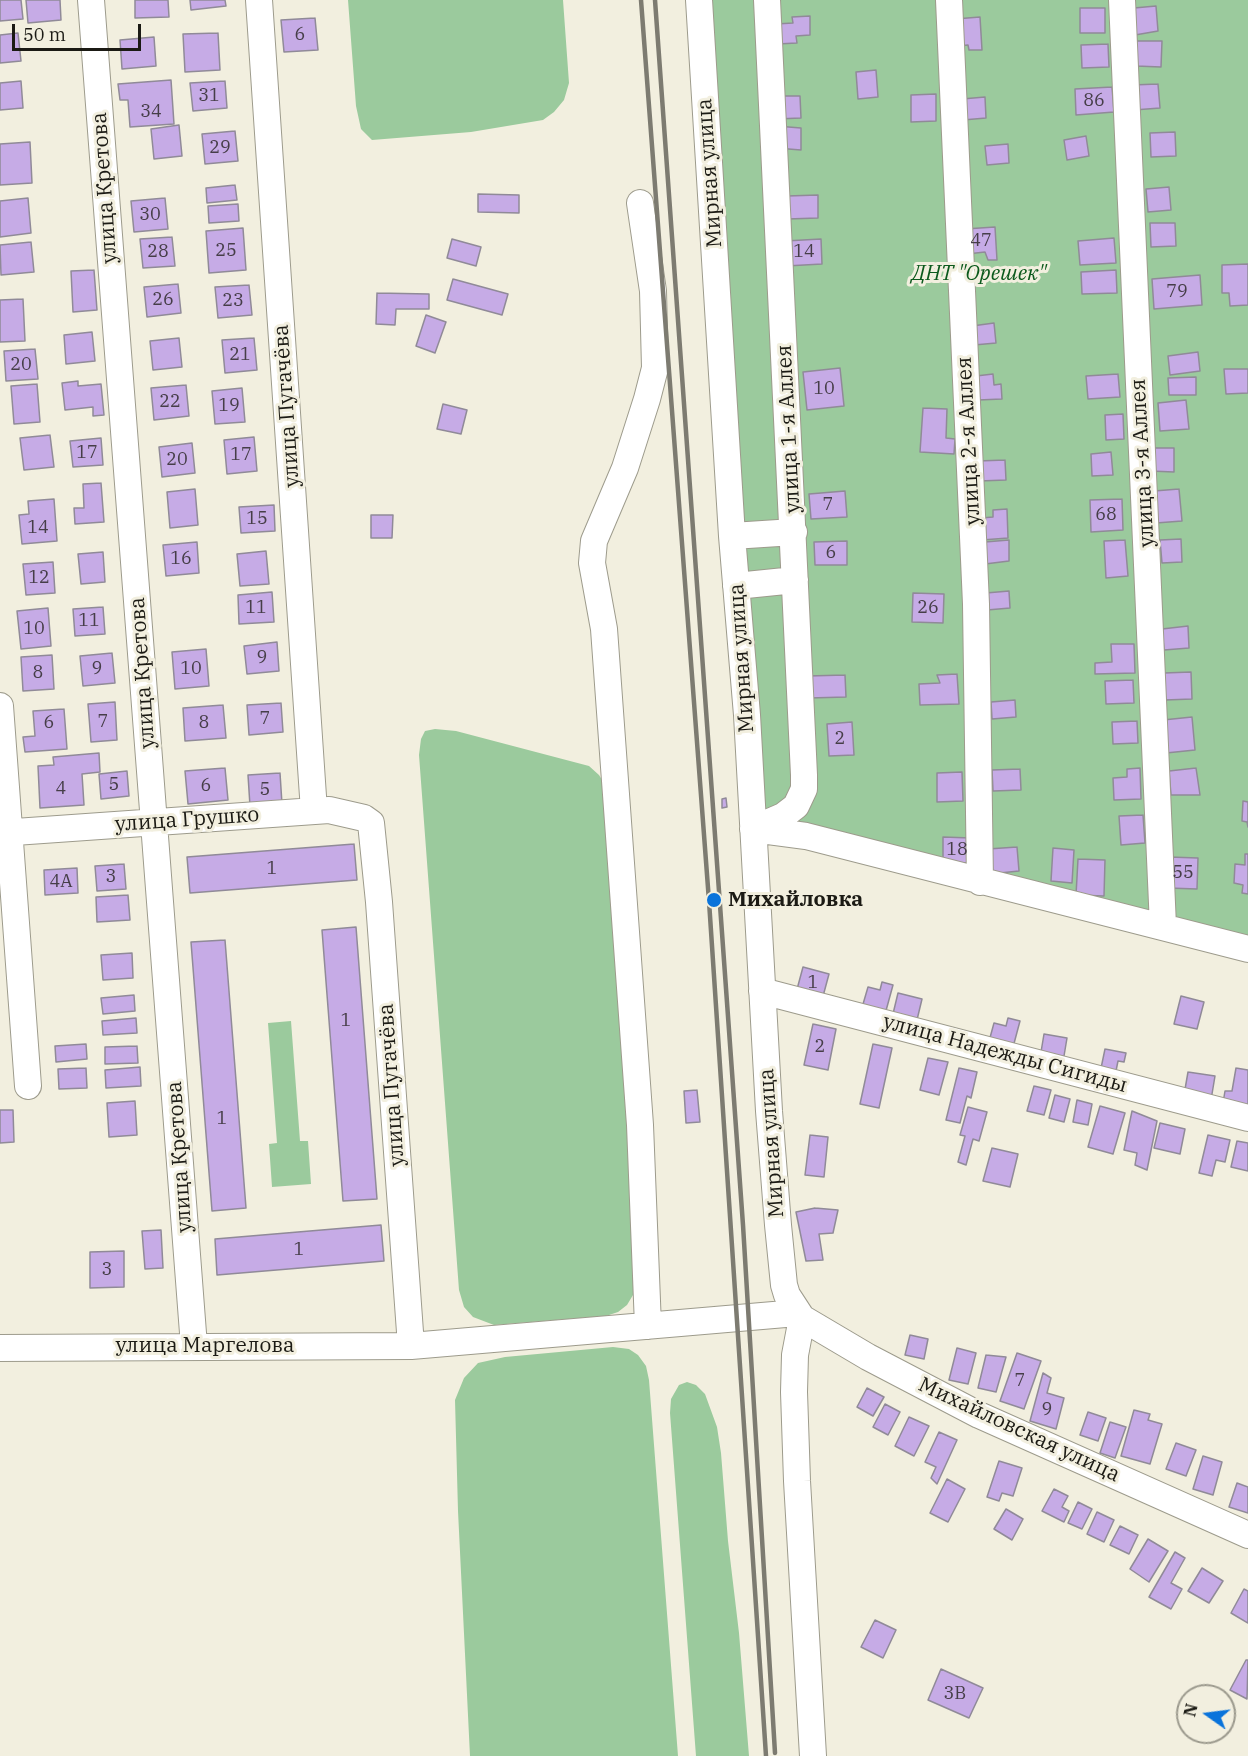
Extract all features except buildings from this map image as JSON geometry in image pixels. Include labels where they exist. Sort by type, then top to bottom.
[{"type":"street","name":"улица Кретова","points":[[91,0],[194,1346]]},
{"type":"street","name":"улица Пугачёва","points":[[259,0],[314,811]]},
{"type":"street","name":"Мирная улица","points":[[699,0],[732,536],[747,715],[769,1111],[784,1285],[799,1316]]},
{"type":"street","name":"улица 1-я Аллея","points":[[753,829],[790,811],[796,806],[804,789],[768,0]]},
{"type":"street","name":"улица 2-я Аллея","points":[[949,0],[976,604],[980,882]]},
{"type":"street","name":"улица 3-я Аллея","points":[[1122,0],[1162,926]]},
{"type":"street","points":[[640,203],[653,291],[655,368],[629,458],[607,515],[594,541],[592,563],[604,629],[640,1125],[648,1326]]},
{"type":"street","points":[[732,536],[794,532]]},
{"type":"street","points":[[736,586],[795,580]]},
{"type":"street","points":[[0,706],[4,833],[28,1086]]},
{"type":"street","name":"улица Грушко","points":[[4,833],[314,811],[340,812],[364,818],[371,823]]},
{"type":"street","name":"улица Пугачёва","points":[[371,823],[411,1346]]},
{"type":"street","points":[[753,829],[806,837],[1248,949]]},
{"type":"street","name":"улица Надежды Сигиды","points":[[762,991],[1248,1118]]},
{"type":"street","points":[[799,1316],[794,1392],[813,1756]]},
{"type":"street","name":"улица Маргелова","points":[[0,1347],[411,1346],[799,1316]]},
{"type":"street","name":"Михайловская улица","points":[[799,1316],[860,1353],[979,1415],[1248,1535]]},
{"type":"green space","points":[[348,0],[563,0],[569,83],[564,100],[543,120],[471,132],[372,140],[361,129],[356,106]]},
{"type":"green space","name":"ДНТ \"Орешек\"","points":[[691,0],[1248,0],[1248,940],[743,827]]},
{"type":"green space","points":[[435,729],[456,731],[589,766],[604,783],[637,1281],[627,1305],[618,1312],[606,1316],[494,1325],[473,1317],[464,1307],[459,1290],[419,755],[421,739],[425,731]]},
{"type":"green space","points":[[291,1021],[300,1141],[308,1141],[311,1184],[272,1187],[269,1144],[277,1143],[268,1023]]},
{"type":"green space","points":[[613,1347],[629,1349],[638,1355],[646,1366],[649,1380],[678,1756],[470,1756],[455,1400],[464,1378],[478,1363],[505,1357]]},
{"type":"green space","points":[[687,1382],[696,1385],[705,1394],[717,1427],[739,1633],[749,1756],[696,1756],[670,1413],[671,1399],[679,1385]]},
{"type":"railway","points":[[641,0],[709,901],[766,1756]]},
{"type":"railway","points":[[655,0],[743,1225],[775,1753]]},
{"type":"place","name":"Михайловка","points":[[714,900]]}]
